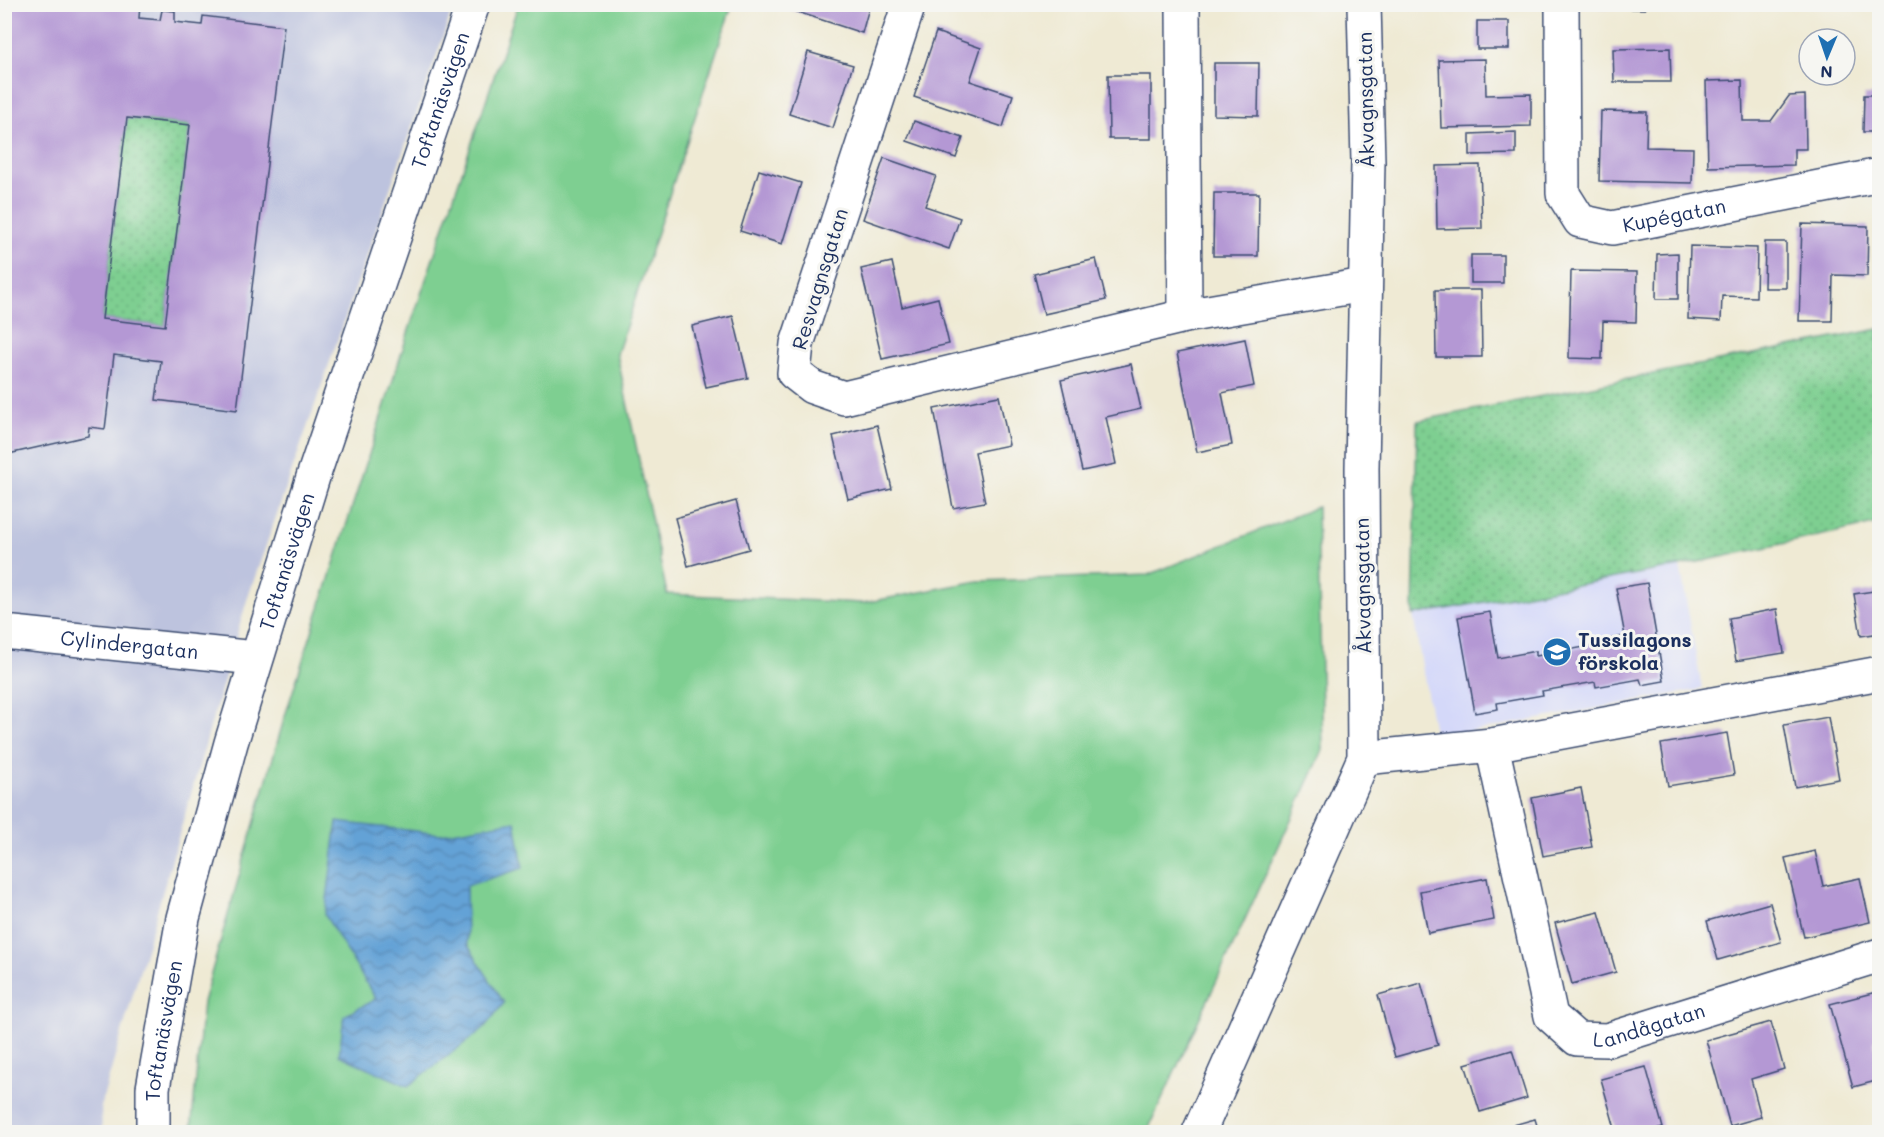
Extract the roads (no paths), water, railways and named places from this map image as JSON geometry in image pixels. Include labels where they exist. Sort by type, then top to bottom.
[{"type":"street","name":"Toftanäsvägen","points":[[153,1132],[153,1088],[183,918],[255,658],[313,477],[473,4]]},
{"type":"street","name":"Resvagnsgatan","points":[[909,4],[797,344],[794,373],[812,387],[844,398],[1185,316],[1364,285]]},
{"type":"street","points":[[1183,4],[1185,316]]},
{"type":"street","name":"Åkvagnsgatan","points":[[1199,1132],[1364,758],[1362,468],[1368,162],[1364,4]]},
{"type":"street","name":"Kupégatan","points":[[1562,4],[1563,194],[1580,221],[1612,228],[1880,175]]},
{"type":"street","name":"Cylindergatan","points":[[4,632],[255,658]]},
{"type":"street","points":[[1364,758],[1492,745],[1880,673]]},
{"type":"street","name":"Landågatan","points":[[1492,745],[1551,1016],[1577,1040],[1607,1040],[1880,955]]},
{"type":"water","points":[[515,821],[523,868],[466,886],[467,944],[504,1003],[483,1029],[408,1086],[339,1055],[344,1016],[376,999],[325,915],[337,822],[441,834]]},
{"type":"place","name":"Tussilagons förskola","points":[[1557,652]]}]
